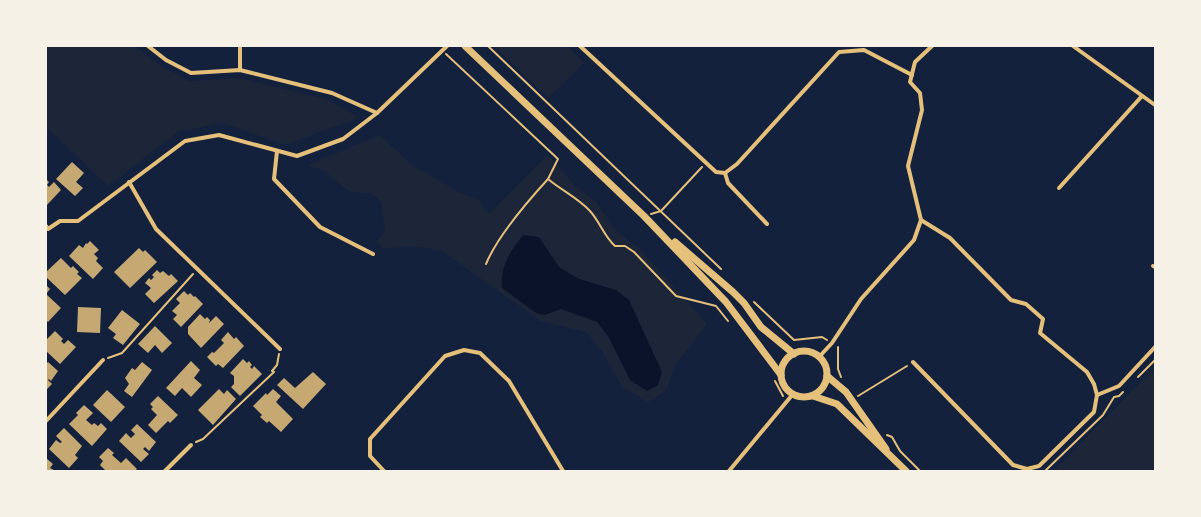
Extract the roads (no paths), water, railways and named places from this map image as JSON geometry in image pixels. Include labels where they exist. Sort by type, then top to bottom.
[{"type":"street","points":[[148,46],[166,60],[191,73],[240,70],[332,93],[377,113]]},
{"type":"street","points":[[240,46],[240,70]]},
{"type":"street","points":[[47,228],[60,221],[78,221],[185,141],[219,134],[298,156],[343,139],[377,113],[447,46]]},
{"type":"street","points":[[465,46],[644,216],[726,302],[782,375]]},
{"type":"street","points":[[580,46],[716,172],[725,173],[736,164],[840,52],[864,50],[912,75]]},
{"type":"street","points":[[819,357],[832,343],[861,299],[914,240],[922,220],[908,166],[922,110],[920,94],[910,82],[914,62],[932,46]]},
{"type":"street","points":[[1073,46],[1155,105]]},
{"type":"street","points":[[1059,188],[1142,96]]},
{"type":"street","points":[[278,151],[274,179],[320,227],[373,254]]},
{"type":"street","points":[[725,173],[728,183],[767,224]]},
{"type":"street","points":[[129,182],[156,229],[280,349]]},
{"type":"street","points":[[644,216],[733,292],[744,303],[761,328],[794,354]]},
{"type":"street","points":[[913,362],[1013,465],[1027,469],[1039,466],[1094,412],[1097,395],[1094,384],[1087,372],[1040,333],[1043,319],[1026,304],[1011,300],[950,238],[922,220]]},
{"type":"street","points":[[1097,395],[1119,386],[1155,347]]},
{"type":"street","points":[[384,471],[370,456],[370,439],[445,356],[464,350],[480,353],[509,381],[563,471]]},
{"type":"street","points":[[813,396],[823,388],[827,376],[827,369],[819,357],[807,351],[794,354],[784,363],[782,375],[783,383],[793,394],[799,397],[813,396],[836,404],[906,471]]},
{"type":"street","points":[[46,421],[103,360]]},
{"type":"street","points":[[827,376],[846,392],[893,458]]},
{"type":"street","points":[[729,471],[793,394]]},
{"type":"street","points":[[165,471],[191,445]]}]
